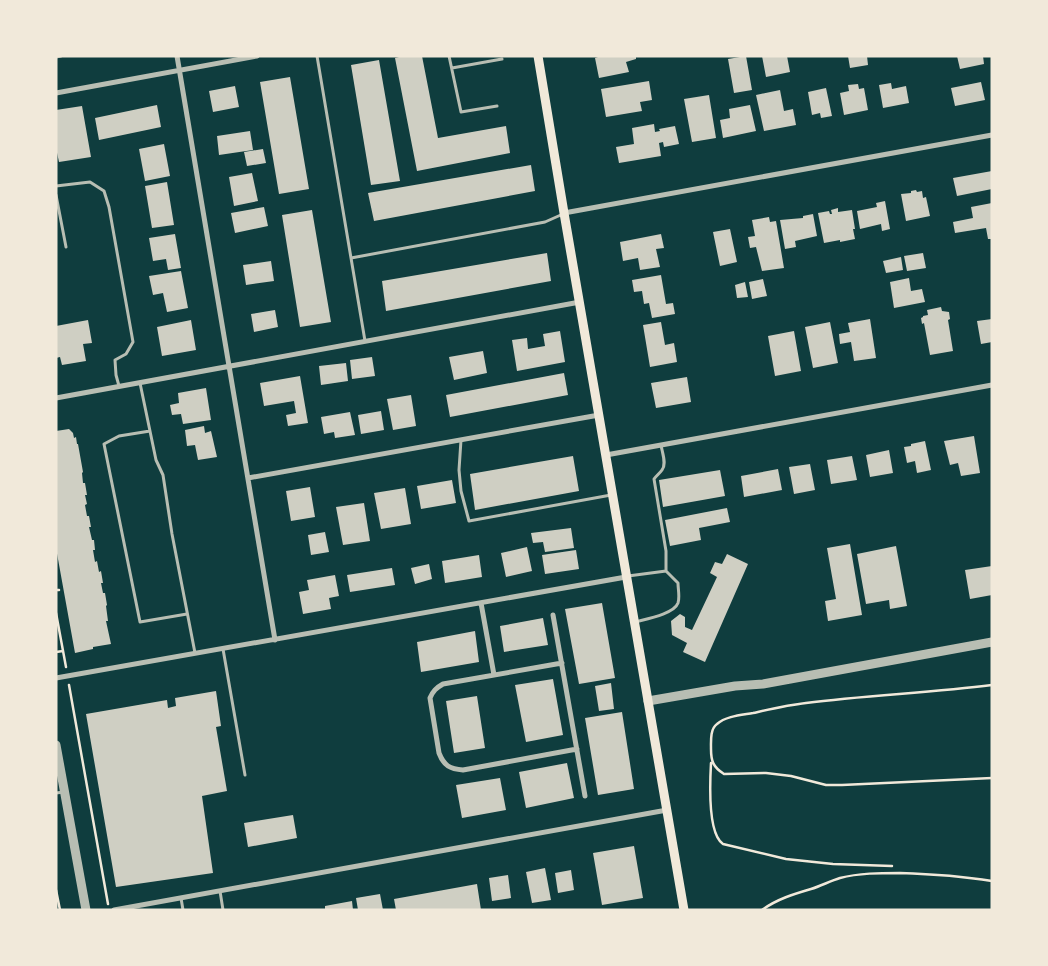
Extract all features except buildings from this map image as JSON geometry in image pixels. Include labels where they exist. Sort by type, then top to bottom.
[{"type":"main road","points":[[538,56],[684,910]]},
{"type":"street","points":[[177,56],[275,640]]},
{"type":"street","points":[[56,93],[257,56]]},
{"type":"street","points":[[564,213],[992,135]]},
{"type":"street","points":[[56,398],[580,302]]},
{"type":"street","points":[[606,455],[992,385]]},
{"type":"street","points":[[248,478],[599,415]]},
{"type":"street","points":[[56,678],[626,577]]},
{"type":"street","points":[[481,603],[494,675]]},
{"type":"street","points":[[553,615],[585,796]]},
{"type":"street","points":[[648,701],[735,686],[763,684],[992,642]]},
{"type":"street","points":[[562,662],[443,684],[433,691],[430,704],[439,754],[442,761],[454,769],[463,770],[577,749]]},
{"type":"street","points":[[56,747],[60,792],[86,910]]},
{"type":"street","points":[[112,910],[667,810]]},
{"type":"lane","points":[[56,57],[61,56]]},
{"type":"lane","points":[[317,56],[365,341]]},
{"type":"lane","points":[[449,56],[461,112],[497,106]]},
{"type":"lane","points":[[452,68],[502,59]]},
{"type":"lane","points":[[56,186],[90,182],[104,191],[109,208],[133,342],[126,354],[115,360],[119,386]]},
{"type":"lane","points":[[56,195],[66,246]]},
{"type":"lane","points":[[351,258],[545,222],[564,213]]},
{"type":"lane","points":[[140,382],[156,460],[162,475],[195,654]]},
{"type":"lane","points":[[150,432],[120,436],[104,444],[140,622],[187,614]]},
{"type":"lane","points":[[461,440],[459,470],[461,491],[469,521],[613,495]]},
{"type":"lane","points":[[634,622],[663,614],[675,608],[679,601],[678,583],[666,571],[666,551],[654,479],[664,465],[661,445]]},
{"type":"lane","points":[[626,577],[666,571]]},
{"type":"lane","points":[[223,649],[245,775]]},
{"type":"lane","points":[[220,891],[223,910]]},
{"type":"lane","points":[[181,898],[183,910]]},
{"type":"path","points":[[56,613],[108,902],[112,910]]},
{"type":"path","points":[[56,652],[63,651]]},
{"type":"path","points":[[892,866],[833,864],[786,859],[723,844],[718,841],[712,820],[710,787],[712,731],[714,725],[725,719],[785,706],[992,684]]},
{"type":"path","points":[[712,761],[718,770],[724,774],[766,773],[791,776],[826,785],[842,786],[992,778]]},
{"type":"path","points":[[762,910],[788,896],[839,878],[856,875],[882,873],[956,876],[992,882]]},
{"type":"path","points":[[56,890],[60,910]]}]
